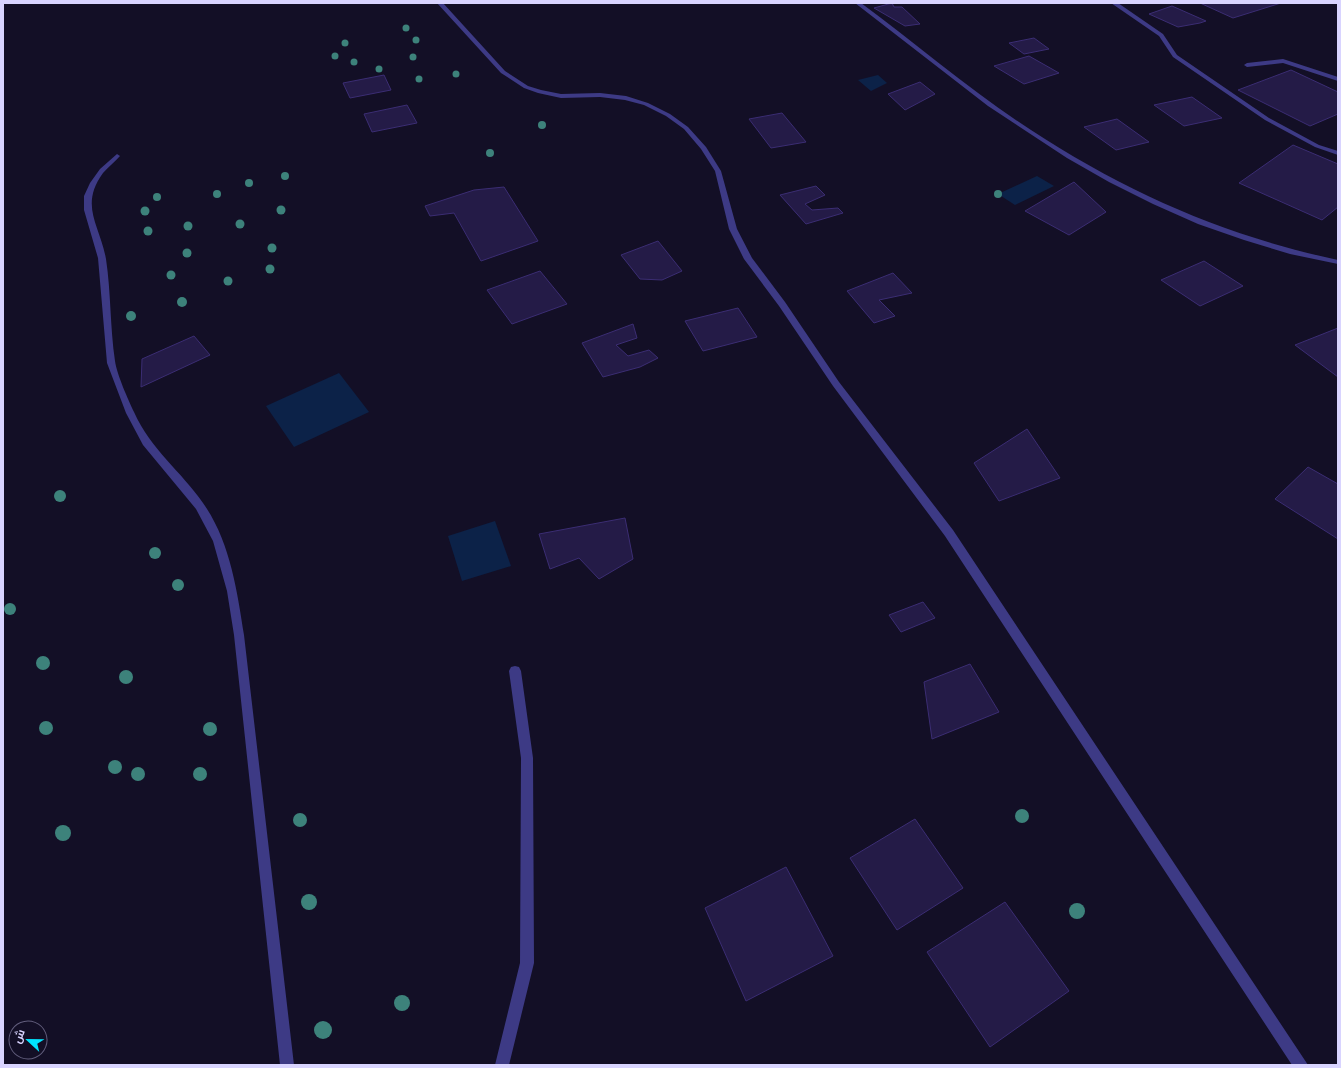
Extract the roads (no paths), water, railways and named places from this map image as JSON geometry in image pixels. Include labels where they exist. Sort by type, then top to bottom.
[{"type":"street","points":[[440,3],[503,72],[526,87],[540,92],[561,96],[600,95],[626,98],[646,104],[668,115],[686,128],[704,148],[718,171],[733,229],[748,259],[782,304],[836,384],[949,533],[1301,1065]]},
{"type":"street","points":[[858,3],[990,104],[1048,143],[1112,180],[1171,209],[1223,231],[1279,249],[1338,262]]},
{"type":"street","points":[[1114,3],[1161,35],[1175,56],[1267,119],[1317,146],[1338,153]]},
{"type":"street","points":[[1247,65],[1283,60],[1338,79]]},
{"type":"street","points":[[117,156],[102,170],[93,183],[88,196],[88,210],[102,258],[111,362],[130,413],[146,443],[200,506],[218,541],[232,591],[239,635],[287,1065]]},
{"type":"street","points":[[502,1065],[527,963],[527,758],[515,671]]},
{"type":"water","points":[[878,75],[887,83],[871,91],[858,80]]},
{"type":"water","points":[[1037,176],[1054,186],[1015,205],[998,194]]},
{"type":"water","points":[[339,373],[369,412],[294,447],[266,406]]},
{"type":"water","points":[[495,521],[511,566],[462,581],[448,536]]}]
